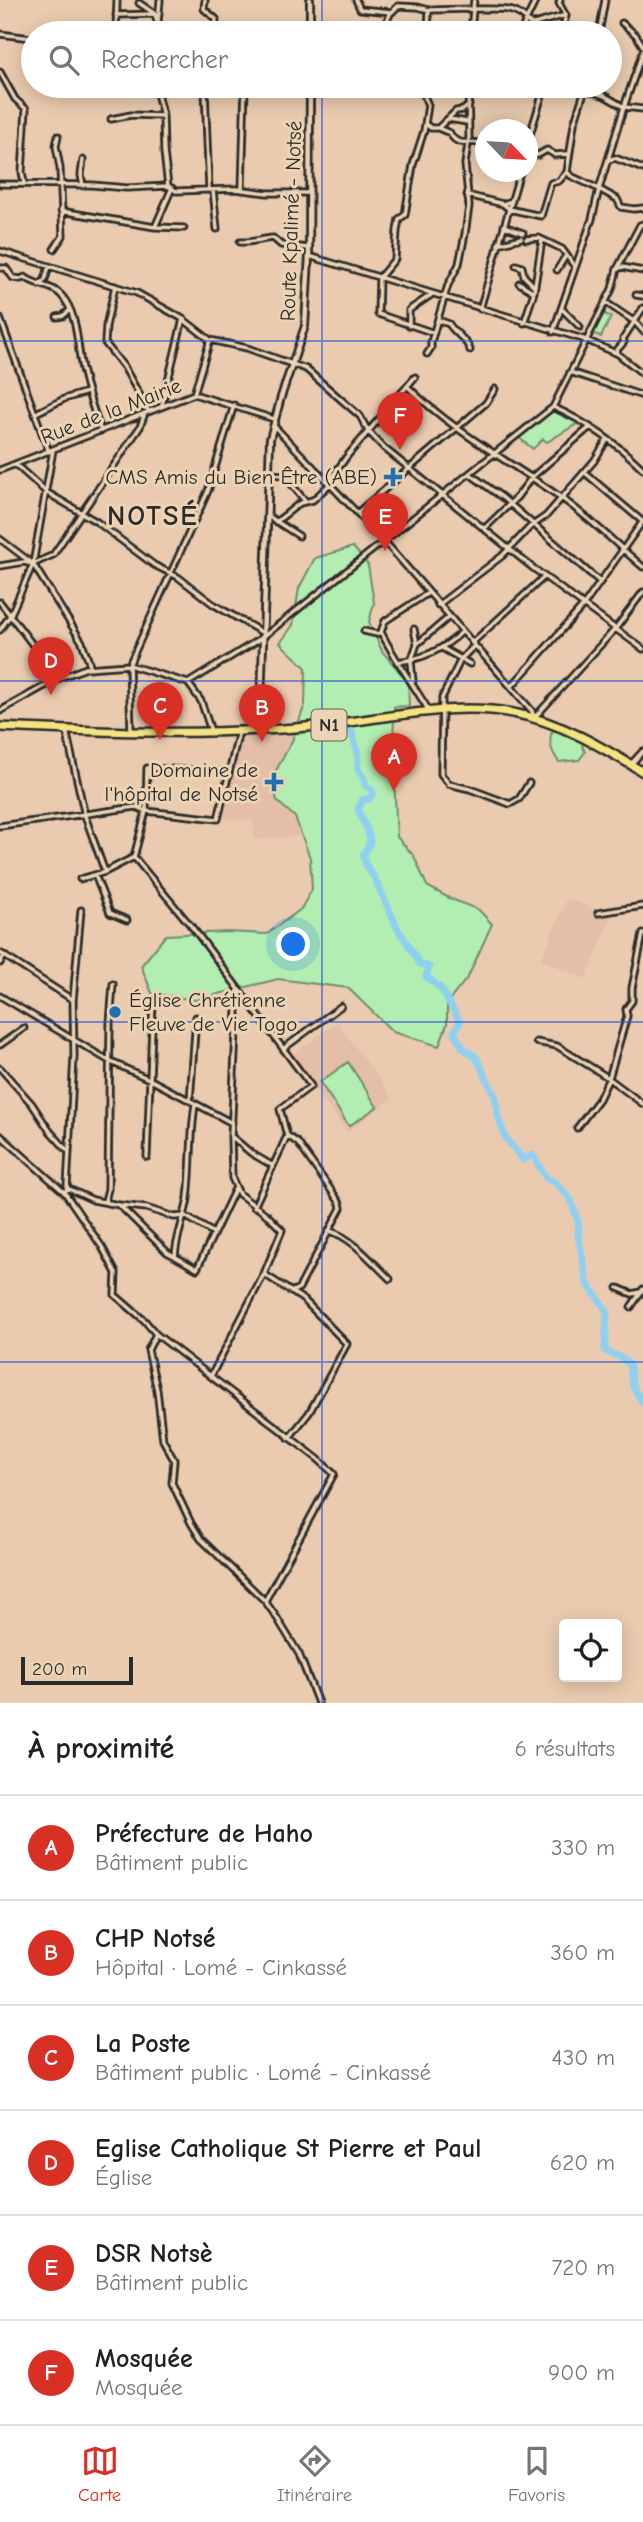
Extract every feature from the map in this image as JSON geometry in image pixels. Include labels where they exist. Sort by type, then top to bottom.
[{"type":"highway","name":"N1","points":[[0,727],[239,731],[317,726],[429,710],[496,711],[534,718],[574,733],[643,772]]},
{"type":"main road","points":[[310,0],[310,21]]},
{"type":"main road","name":"Route Kpalimé - Notsé","points":[[260,730],[273,422],[305,326],[309,256],[310,98]]},
{"type":"street","points":[[116,21],[117,0]]},
{"type":"street","points":[[157,21],[160,0]]},
{"type":"street","points":[[205,0],[204,9],[216,21]]},
{"type":"street","points":[[356,0],[360,9],[391,12]]},
{"type":"street","points":[[397,0],[398,6]]},
{"type":"street","points":[[472,21],[476,0]]},
{"type":"street","points":[[524,21],[536,0]]},
{"type":"street","points":[[560,0],[566,15],[564,21]]},
{"type":"street","points":[[601,21],[605,0]]},
{"type":"street","points":[[139,3],[155,14],[157,21]]},
{"type":"street","points":[[387,21],[398,6],[429,10],[507,8],[529,21]]},
{"type":"street","points":[[429,10],[429,21]]},
{"type":"street","points":[[116,15],[155,14]]},
{"type":"street","points":[[543,21],[566,15]]},
{"type":"street","points":[[553,332],[592,219],[599,188],[643,49],[636,35],[622,23]]},
{"type":"street","points":[[0,34],[21,37]]},
{"type":"street","points":[[0,72],[15,99],[26,109],[22,172],[24,183]]},
{"type":"street","points":[[155,227],[170,187],[159,98]]},
{"type":"street","points":[[207,98],[211,190],[217,229]]},
{"type":"street","points":[[242,190],[245,98]]},
{"type":"street","points":[[425,98],[428,105],[425,124],[413,165],[405,215],[400,219],[397,231],[395,259],[379,278],[378,314],[434,333]]},
{"type":"street","points":[[427,354],[448,285],[459,264],[469,206],[465,164],[470,105],[467,98]]},
{"type":"street","points":[[534,119],[541,98]]},
{"type":"street","points":[[467,195],[541,216],[551,183],[559,181],[567,172],[574,124],[583,98]]},
{"type":"street","points":[[609,98],[624,107],[643,109]]},
{"type":"street","points":[[438,128],[456,111],[470,105]]},
{"type":"street","points":[[111,119],[131,115],[163,116]]},
{"type":"street","points":[[449,119],[468,122]]},
{"type":"street","points":[[425,124],[450,133],[456,140],[467,144],[475,142]]},
{"type":"street","points":[[54,249],[63,236],[56,146],[58,136]]},
{"type":"street","points":[[538,155],[547,150],[555,155],[569,152]]},
{"type":"street","points":[[611,153],[615,158],[643,169]]},
{"type":"street","points":[[563,155],[568,162]]},
{"type":"street","points":[[609,160],[615,158]]},
{"type":"street","points":[[83,160],[83,186]]},
{"type":"street","points":[[567,172],[617,199],[621,207],[643,208]]},
{"type":"street","points":[[480,309],[517,182]]},
{"type":"street","points":[[0,184],[309,193]]},
{"type":"street","points":[[503,205],[512,200]]},
{"type":"street","points":[[61,211],[155,227],[184,228]]},
{"type":"street","points":[[188,684],[263,635],[385,542],[553,407],[612,289],[617,269],[643,224]]},
{"type":"street","points":[[504,226],[523,237]]},
{"type":"street","points":[[498,244],[523,237],[537,238],[562,249],[575,268]]},
{"type":"street","points":[[240,242],[273,238],[281,245],[309,248]]},
{"type":"street","points":[[524,323],[534,292],[542,240]]},
{"type":"street","points":[[0,251],[136,293],[183,319],[210,340],[247,348],[306,369],[360,416],[368,431],[384,448],[484,529],[643,649]]},
{"type":"street","points":[[309,256],[586,340],[618,354],[643,374]]},
{"type":"street","points":[[557,270],[565,257]]},
{"type":"street","points":[[39,285],[48,273],[49,265]]},
{"type":"street","points":[[516,265],[522,267],[524,276],[534,286]]},
{"type":"street","points":[[617,269],[622,267],[643,271]]},
{"type":"street","points":[[0,268],[6,268],[13,278],[25,277],[34,284],[61,294],[71,310],[87,392],[101,431]]},
{"type":"street","points":[[520,283],[534,292]]},
{"type":"street","points":[[0,566],[24,562],[33,564],[53,555],[140,427],[147,412],[124,367],[105,343],[106,326],[116,286]]},
{"type":"street","points":[[409,326],[409,310],[431,295]]},
{"type":"street","points":[[636,295],[643,296]]},
{"type":"street","points":[[604,302],[635,322],[641,330],[629,332]]},
{"type":"street","points":[[618,354],[617,350],[621,348],[623,339],[643,308]]},
{"type":"street","points":[[562,309],[580,327]]},
{"type":"street","points":[[57,317],[71,310]]},
{"type":"street","points":[[0,318],[51,451],[33,564],[11,614],[0,630]]},
{"type":"street","points":[[162,405],[183,319]]},
{"type":"street","points":[[438,320],[449,324],[470,350]]},
{"type":"street","points":[[0,340],[7,340]]},
{"type":"street","points":[[194,394],[210,340]]},
{"type":"street","points":[[458,345],[464,340]]},
{"type":"street","points":[[570,372],[643,396]]},
{"type":"street","points":[[276,522],[305,501],[313,500],[415,377]]},
{"type":"street","points":[[407,386],[422,401],[494,454],[561,497],[643,567]]},
{"type":"street","points":[[357,513],[486,403],[495,389]]},
{"type":"street","points":[[36,413],[64,399],[87,392]]},
{"type":"street","name":"Rue de la Mairie","points":[[0,470],[194,394],[233,405],[273,422]]},
{"type":"street","points":[[131,731],[129,666],[208,491],[233,405]]},
{"type":"street","points":[[553,407],[590,427],[629,454],[643,469]]},
{"type":"street","points":[[273,422],[385,542],[532,711],[534,718]]},
{"type":"street","points":[[484,529],[531,478],[590,427]]},
{"type":"street","points":[[438,605],[546,516],[607,440]]},
{"type":"street","points":[[15,464],[46,492],[97,522],[155,565],[263,635]]},
{"type":"street","points":[[510,687],[584,606],[643,522],[584,471]]},
{"type":"street","points":[[269,474],[284,475],[305,501]]},
{"type":"street","points":[[470,474],[510,503],[533,526],[600,582]]},
{"type":"street","points":[[268,516],[299,536]]},
{"type":"street","points":[[0,539],[33,564],[82,642],[91,667]]},
{"type":"street","points":[[529,783],[519,799],[510,804],[445,781],[441,774],[442,698],[461,659],[545,576]]},
{"type":"street","points":[[534,718],[616,628],[643,592]]},
{"type":"street","points":[[364,631],[377,635],[385,621],[428,593]]},
{"type":"street","points":[[0,602],[58,678]]},
{"type":"street","points":[[413,683],[411,661],[417,644],[449,617]]},
{"type":"street","points":[[414,629],[417,644]]},
{"type":"street","points":[[381,632],[429,710]]},
{"type":"street","points":[[397,662],[411,661],[432,654],[462,632]]},
{"type":"street","points":[[442,648],[470,664]]},
{"type":"street","points":[[0,711],[58,678],[91,667],[129,666],[188,684],[201,701],[211,731]]},
{"type":"street","points":[[66,730],[85,813],[105,872]]},
{"type":"street","points":[[0,826],[136,807],[146,811],[218,819],[239,731]]},
{"type":"street","points":[[631,765],[643,751]]},
{"type":"street","points":[[80,879],[105,872],[134,857],[146,811],[147,768],[228,772]]},
{"type":"street","points":[[134,857],[238,988],[311,1086],[280,1109],[287,1136],[254,1206]]},
{"type":"street","points":[[94,875],[110,913],[127,920]]},
{"type":"street","points":[[598,913],[643,906]]},
{"type":"street","points":[[66,1191],[73,1000],[81,910]]},
{"type":"street","points":[[577,1128],[609,1079],[627,1016],[626,1009],[632,1001],[632,988],[643,934]]},
{"type":"street","points":[[0,963],[2,954],[73,1000]]},
{"type":"street","points":[[105,1201],[108,1189],[113,984]]},
{"type":"street","points":[[211,1376],[264,1275],[282,1230],[235,1189],[232,1178],[231,1136],[238,988]]},
{"type":"street","points":[[0,996],[111,1062],[232,1123]]},
{"type":"street","points":[[147,1157],[153,1000]]},
{"type":"street","points":[[283,1049],[341,1006]]},
{"type":"street","points":[[190,1101],[196,1017]]},
{"type":"street","points":[[0,1045],[24,1028]]},
{"type":"street","points":[[536,1042],[557,1046],[643,1104]]},
{"type":"street","points":[[0,1068],[67,1150]]},
{"type":"street","points":[[176,1256],[192,1164],[190,1134],[195,1105]]},
{"type":"street","points":[[0,1135],[66,1191],[116,1273],[115,1295],[156,1334],[334,1474],[265,1601]]},
{"type":"street","points":[[231,1136],[251,1153],[273,1166]]},
{"type":"street","points":[[287,1136],[298,1143],[341,1208],[299,1288],[291,1292]]},
{"type":"street","points":[[119,1205],[167,1252],[197,1269],[212,1232],[235,1189]]},
{"type":"street","points":[[66,1191],[119,1205],[146,1208],[174,1217],[185,1216],[212,1232]]},
{"type":"street","points":[[330,1231],[340,1235],[390,1279]]},
{"type":"street","points":[[264,1275],[311,1306],[347,1343],[309,1413],[289,1438]]},
{"type":"street","points":[[618,1288],[632,1294],[642,1290]]},
{"type":"street","points":[[631,1307],[642,1290]]},
{"type":"street","points":[[156,1334],[148,1350],[157,1390],[163,1440],[174,1460],[171,1476],[176,1495],[201,1539],[265,1601],[299,1654],[318,1703]]},
{"type":"shaded area","name":"Domaine de l'hôpital de Notsé","points":[[322,730],[318,836],[255,840],[253,820],[222,819],[232,757],[241,735]]},
{"type":"shaded area","points":[[567,898],[612,916],[586,979],[541,960]]},
{"type":"shaded area","points":[[337,1022],[393,1098],[347,1132],[291,1056]]},
{"type":"green space","points":[[601,312],[611,317],[601,337],[590,332]]},
{"type":"green space","points":[[552,411],[578,423],[547,442],[543,439],[533,449],[518,437]]},
{"type":"green space","points":[[353,547],[368,565],[374,603],[369,622],[382,651],[408,682],[409,706],[394,707],[393,759],[397,837],[414,856],[427,886],[479,910],[492,924],[468,977],[447,1003],[447,1024],[439,1046],[393,1032],[348,988],[278,979],[195,1000],[152,993],[141,966],[166,935],[227,932],[267,934],[301,909],[312,889],[310,858],[295,817],[277,801],[272,778],[292,741],[305,704],[306,668],[280,643],[293,625],[299,588],[315,558]]},
{"type":"green space","points":[[553,730],[585,741],[582,746],[585,752],[579,760],[559,762],[551,746]]},
{"type":"green space","points":[[348,1062],[377,1107],[349,1126],[320,1082]]},
{"type":"waterway","points":[[350,727],[358,754],[358,770],[373,794],[369,799],[363,799],[358,810],[370,842],[363,856],[366,865],[397,927],[420,964],[429,967],[426,976],[441,989],[460,1022],[454,1032],[463,1048],[476,1057],[496,1098],[497,1113],[505,1137],[523,1160],[533,1155],[546,1178],[556,1183],[571,1200],[579,1225],[578,1234],[587,1283],[607,1311],[605,1351],[629,1364],[633,1387],[643,1403]]},
{"type":"place","name":"Mosquée","points":[[400,450]]},
{"type":"place","name":"CMS Amis du Bien Être (ABE)","points":[[393,477]]},
{"type":"place","name":"DSR Notsè","points":[[385,551]]},
{"type":"place","name":"Eglise Catholique St Pierre et Paul","points":[[51,695]]},
{"type":"place","name":"La Poste","points":[[160,740]]},
{"type":"place","name":"CHP Notsé","points":[[262,742]]},
{"type":"place","name":"Domaine de l'hôpital de Notsé","points":[[274,782]]},
{"type":"place","name":"Préfecture de Haho","points":[[394,791]]},
{"type":"place","name":"Église Chrétienne Fleuve de Vie Togo","points":[[115,1012]]},
{"type":"district","name":"NOTSÉ","points":[[153,516]]}]
